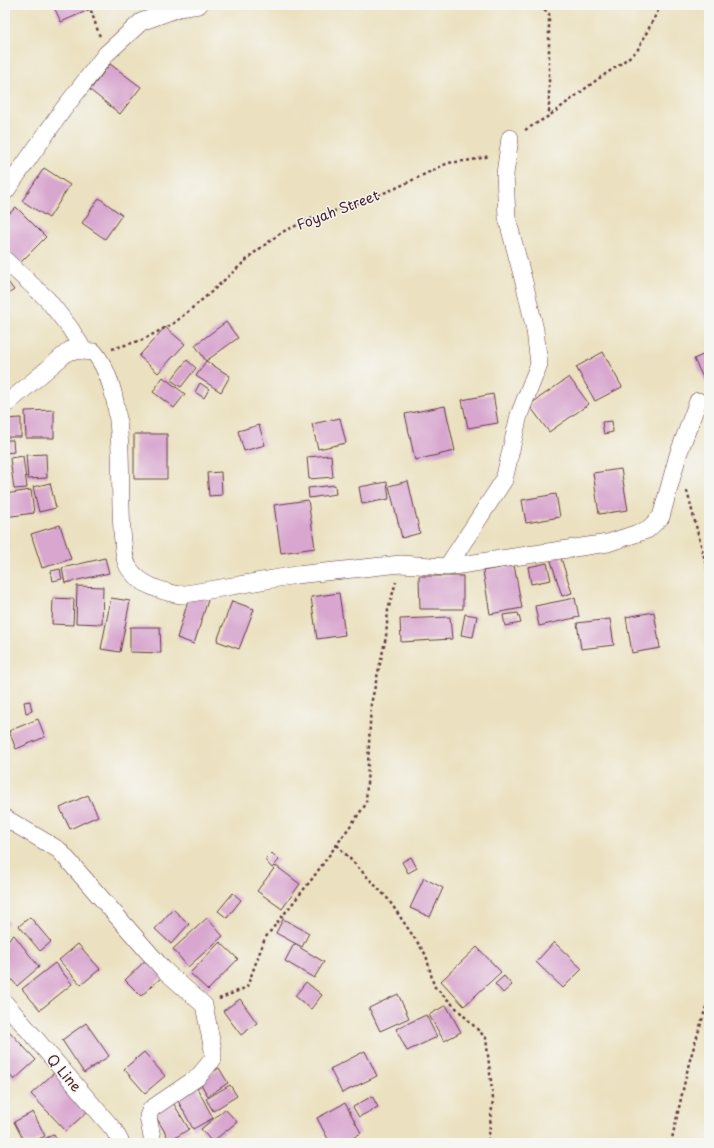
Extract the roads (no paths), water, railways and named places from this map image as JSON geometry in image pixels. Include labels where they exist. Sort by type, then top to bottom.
[{"type":"street","points":[[5,192],[62,111],[106,54],[141,22],[179,8],[199,5]]},
{"type":"street","points":[[447,567],[504,480],[519,415],[539,364],[535,330],[507,218],[504,174],[510,138]]},
{"type":"street","points":[[5,260],[47,299],[70,328],[81,346],[70,350],[5,405]]},
{"type":"street","points":[[70,350],[94,352],[108,373],[118,414],[121,525],[126,562],[131,572],[143,581],[166,592],[180,595],[296,575],[401,564],[447,567],[608,544],[647,530],[661,517],[678,455],[698,401]]},
{"type":"street","points":[[5,818],[59,850],[164,970],[204,1005],[213,1050],[213,1059],[198,1077],[150,1109],[148,1116],[153,1143]]},
{"type":"street","name":"Q Line","points":[[5,1003],[114,1130],[121,1143]]}]
